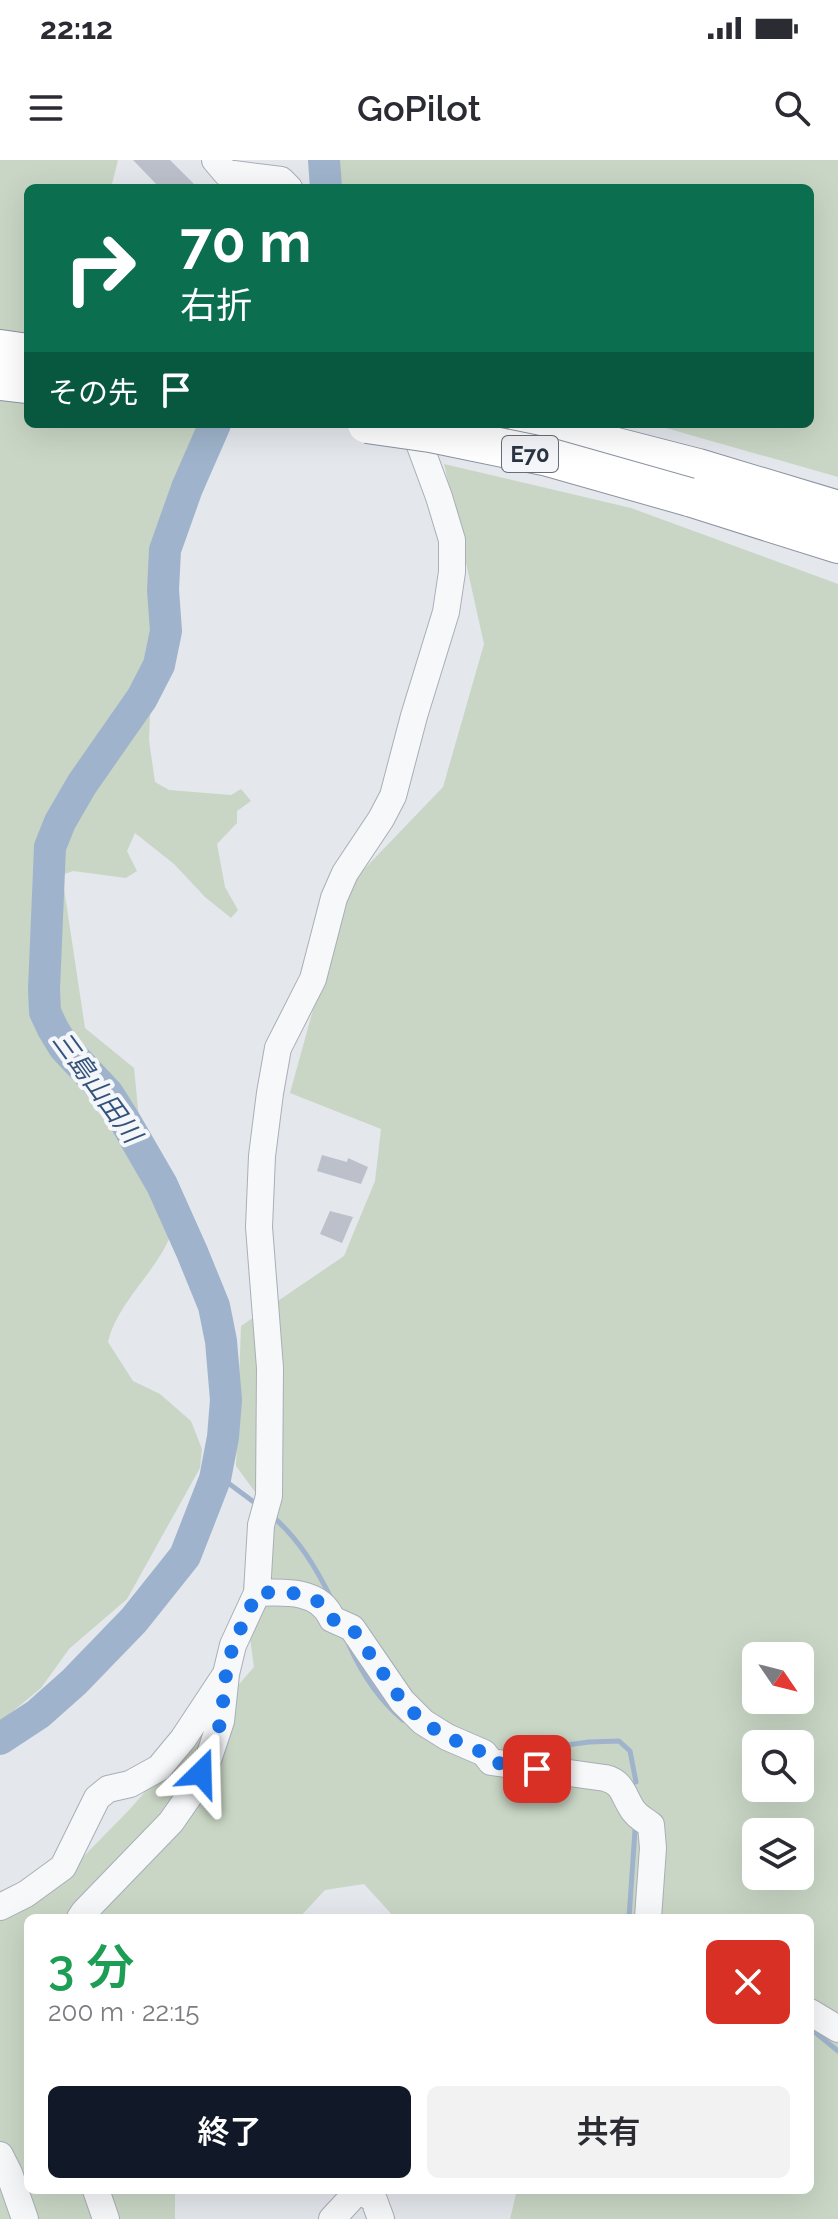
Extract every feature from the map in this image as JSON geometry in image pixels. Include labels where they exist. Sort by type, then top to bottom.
[{"type":"highway","points":[[0,349],[24,352]]},
{"type":"highway","points":[[0,381],[24,384]]},
{"type":"highway","name":"E70","points":[[395,428],[832,507]]},
{"type":"highway","name":"E70","points":[[539,428],[694,482],[838,544]]},
{"type":"street","points":[[215,160],[226,173],[281,180],[285,184]]},
{"type":"street","points":[[83,1914],[171,1822],[194,1789],[221,1721],[233,1645],[257,1593],[261,1525],[269,1496],[270,1368],[259,1227],[262,1156],[278,1048],[313,979],[345,873],[393,796],[446,612],[452,572],[452,540],[413,428]]},
{"type":"street","points":[[257,1593],[301,1593],[330,1613],[332,1619],[352,1628],[402,1701],[423,1722],[447,1737],[488,1758],[613,1780],[620,1786],[632,1810],[651,1825],[653,1848],[648,1914]]},
{"type":"street","points":[[0,1907],[26,1894],[63,1867],[97,1798],[108,1789],[130,1784],[159,1768],[183,1739],[226,1674]]},
{"type":"street","points":[[814,2014],[838,2029]]},
{"type":"street","points":[[0,2155],[25,2219]]},
{"type":"street","points":[[97,2194],[106,2219]]},
{"type":"street","points":[[332,2219],[355,2194]]},
{"type":"street","points":[[366,2194],[374,2200],[381,2219]]},
{"type":"green space","points":[[0,160],[118,160],[112,184],[24,184],[24,428],[198,428],[181,464],[177,508],[154,616],[149,740],[155,782],[169,790],[231,795],[241,789],[251,801],[237,811],[237,823],[217,844],[225,887],[238,910],[231,918],[205,897],[174,864],[135,833],[127,851],[137,871],[126,878],[73,871],[62,875],[85,1028],[134,1068],[144,1170],[172,1232],[157,1260],[120,1313],[108,1342],[133,1381],[160,1394],[191,1421],[202,1449],[200,1468],[127,1599],[69,1649],[41,1688],[0,1722]]},
{"type":"green space","points":[[332,160],[838,160],[838,477],[666,428],[814,428],[814,184],[336,184]]},
{"type":"green space","points":[[444,464],[631,508],[838,584],[838,2219],[510,2219],[516,2194],[814,2194],[814,1914],[391,1914],[364,1884],[325,1890],[303,1914],[24,1914],[24,2194],[175,2194],[175,2219],[0,2219],[0,1915],[44,1897],[130,1809],[254,1667],[243,1587],[258,1496],[236,1466],[241,1326],[344,1256],[375,1181],[381,1129],[290,1093],[347,887],[443,787],[484,644]]},
{"type":"building","points":[[133,160],[170,160],[194,184],[156,184]]},
{"type":"building","points":[[322,1155],[347,1162],[348,1158],[368,1167],[361,1184],[317,1171]]},
{"type":"building","points":[[330,1211],[353,1217],[342,1243],[320,1234]]},
{"type":"waterway","name":"三島山田川","points":[[324,160],[326,184]]},
{"type":"waterway","name":"三島山田川","points":[[0,1739],[38,1714],[74,1682],[134,1620],[185,1556],[215,1479],[223,1437],[226,1400],[221,1341],[214,1306],[162,1185],[108,1094],[64,1047],[53,1029],[45,1012],[44,989],[50,847],[60,822],[82,784],[142,698],[159,665],[166,631],[163,590],[165,550],[213,428]]},
{"type":"waterway","points":[[216,1474],[258,1505]]},
{"type":"waterway","points":[[272,1516],[306,1554],[331,1598]]},
{"type":"waterway","points":[[349,1645],[372,1686],[403,1720]]},
{"type":"waterway","points":[[507,1753],[619,1741],[630,1751],[636,1782]]},
{"type":"waterway","points":[[629,1914],[635,1830]]},
{"type":"waterway","points":[[814,2032],[838,2051]]},
{"type":"route","points":[[201,1773],[221,1721],[233,1645],[257,1593],[286,1591],[301,1593],[330,1613],[332,1619],[352,1628],[402,1701],[423,1722],[447,1737],[484,1753],[491,1762],[537,1769]]}]
